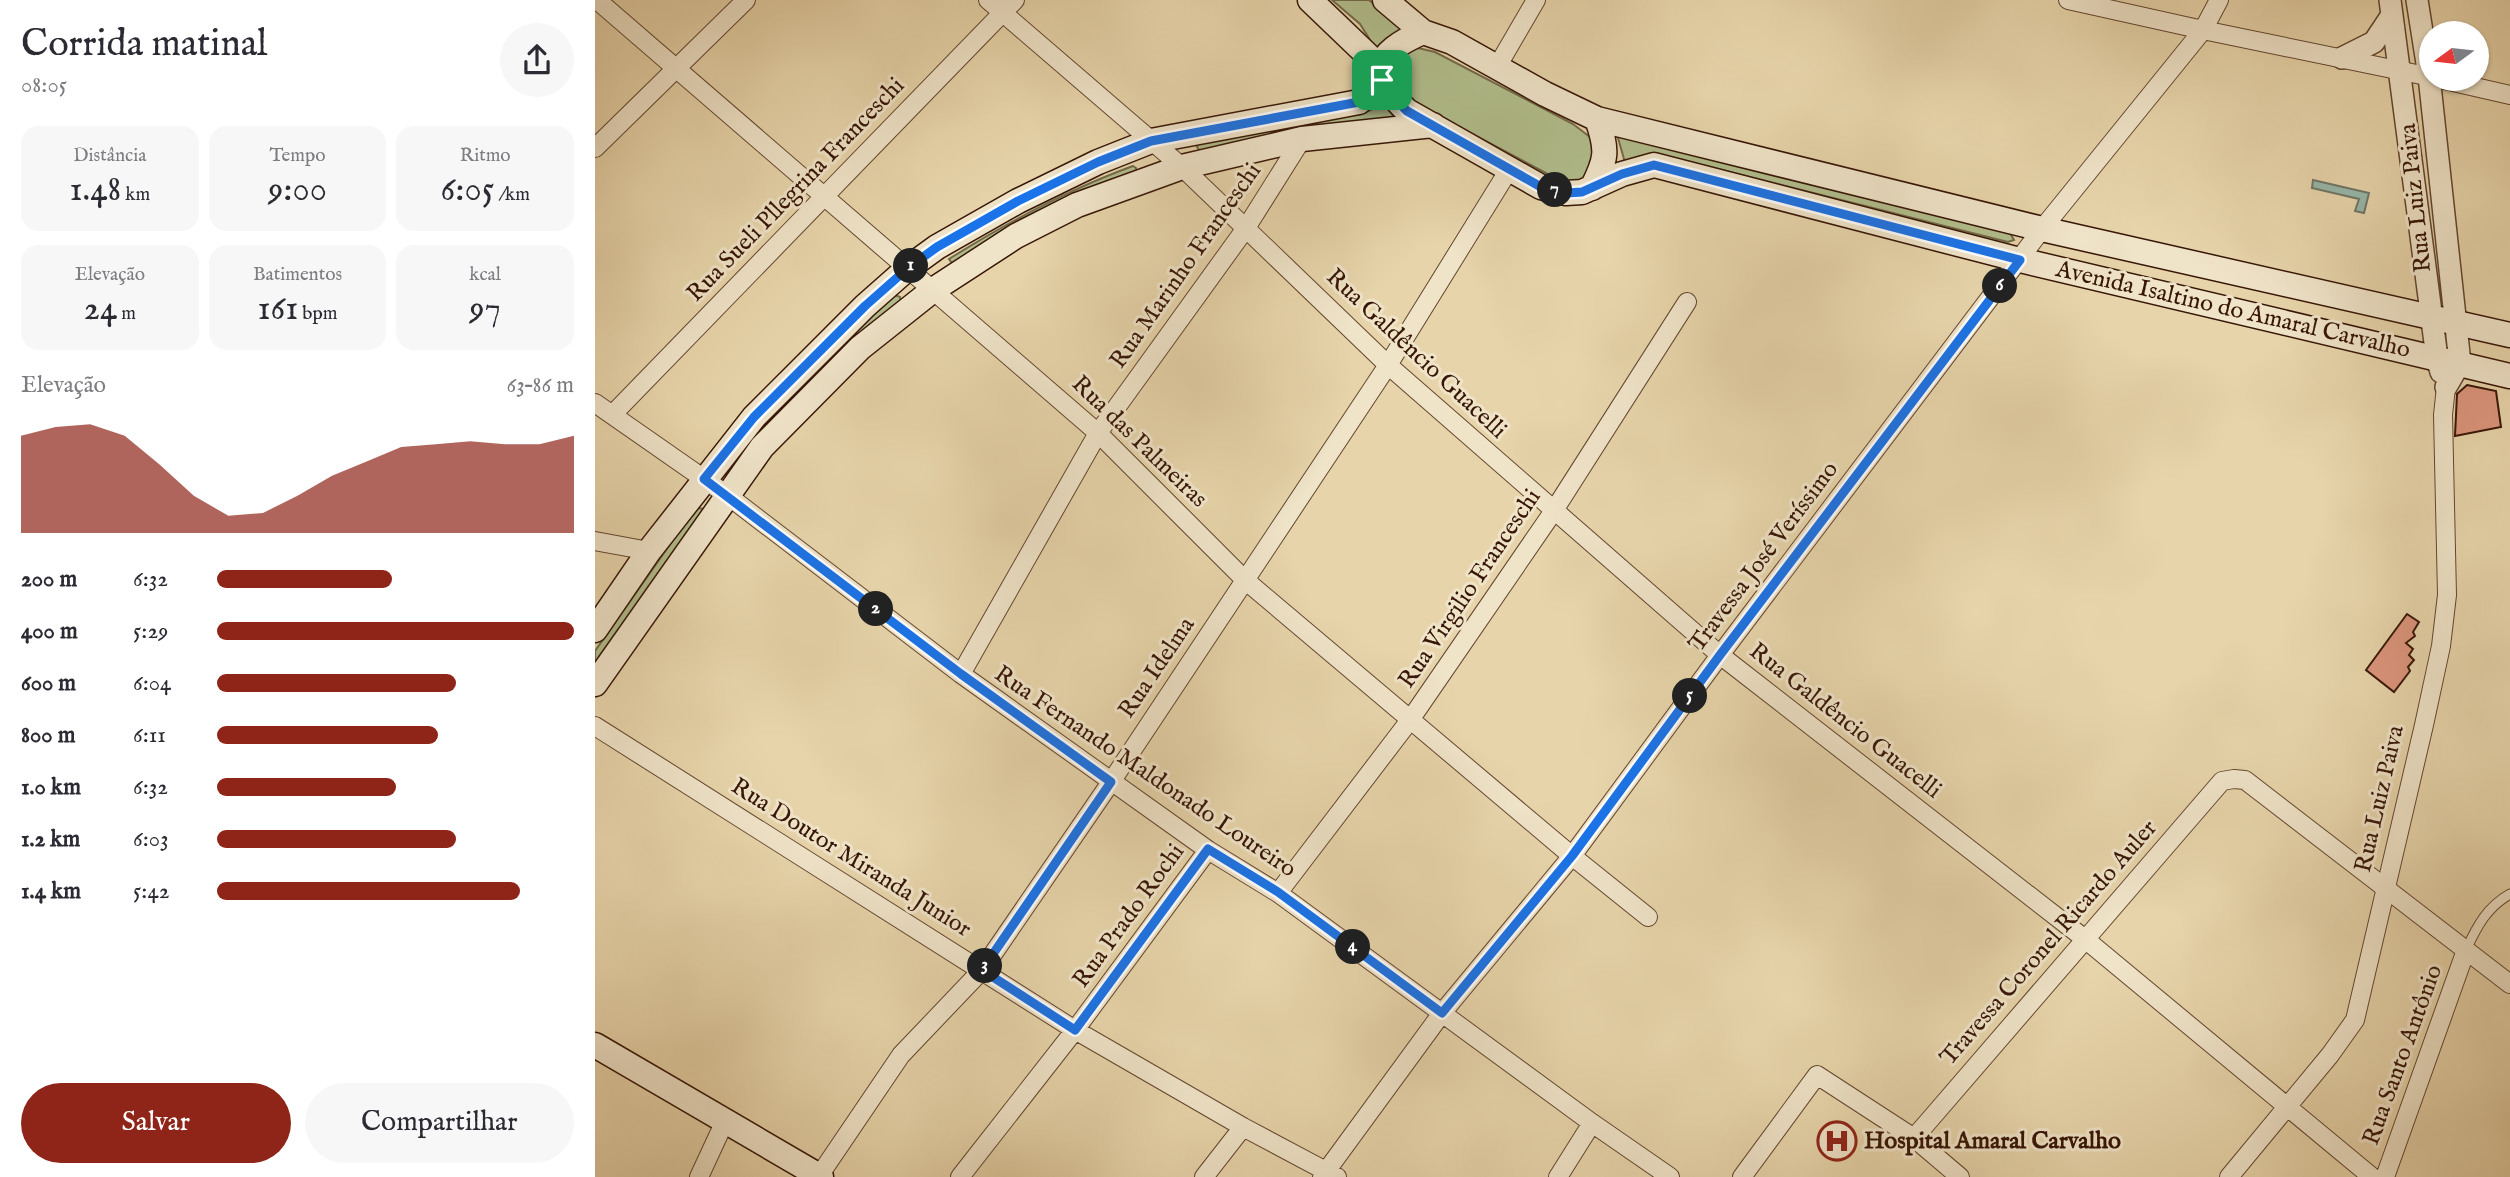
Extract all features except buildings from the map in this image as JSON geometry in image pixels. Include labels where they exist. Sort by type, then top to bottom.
[{"type":"main road","name":"Avenida Isaltino do Amaral Carvalho","points":[[1310,0],[1381,74],[1389,93],[1407,111],[1541,187],[1566,193],[1582,192],[1622,174],[1654,165],[2020,260],[2510,376]]},
{"type":"main road","name":"Avenida Isaltino do Amaral Carvalho","points":[[1385,0],[1423,32],[1452,42],[1597,119],[2042,229],[2510,335]]},
{"type":"main road","points":[[595,630],[649,551],[754,417],[865,306],[908,268],[937,247],[1018,201],[1098,162],[1151,141],[1359,102],[1381,74],[1390,52],[1403,41],[1423,32]]},
{"type":"main road","points":[[1592,188],[1604,166],[1605,142],[1597,119]]},
{"type":"main road","points":[[595,684],[762,447],[860,348],[933,290],[1016,236],[1077,205],[1182,167],[1302,139],[1433,125]]},
{"type":"main road","points":[[595,1045],[820,1176]]},
{"type":"street","name":"Rua das Palmeiras","points":[[597,0],[1098,433],[1245,580],[1648,918]]},
{"type":"street","points":[[595,148],[746,0]]},
{"type":"street","name":"Rua Galdêncio Guacelli","points":[[988,0],[1009,6],[1388,365],[1553,512],[1720,655],[2085,939],[2372,1177]]},
{"type":"street","points":[[1497,67],[1536,0]]},
{"type":"street","points":[[2068,0],[2419,74]]},
{"type":"street","name":"Travessa José Veríssimo","points":[[1328,1175],[1442,1013],[1572,856],[1720,655],[2042,229],[2203,30],[2219,0]]},
{"type":"street","name":"Rua Luiz Paiva","points":[[2417,0],[2421,21]]},
{"type":"street","name":"Rua Sueli Pllegrina Franceschi","points":[[612,415],[1009,6]]},
{"type":"street","points":[[2342,58],[2374,43],[2391,8]]},
{"type":"street","name":"Rua Luiz Paiva","points":[[2229,1177],[2330,1055],[2355,1020],[2441,646],[2447,595],[2443,415],[2449,360],[2391,8]]},
{"type":"street","points":[[2489,90],[2510,95]]},
{"type":"street","name":"Rua Luiz Paiva","points":[[2434,91],[2444,321]]},
{"type":"street","name":"Rua Marinho Franceschi","points":[[961,674],[1098,433],[1246,228],[1302,139]]},
{"type":"street","name":"Rua Idelma","points":[[820,1176],[901,1055],[982,970],[1111,782],[1388,365],[1510,168]]},
{"type":"street","name":"Rua Virgilio Franceschi","points":[[1278,892],[1410,720],[1553,512],[1687,302]]},
{"type":"street","name":"Rua Fernando Maldonado Loureiro","points":[[595,403],[727,495],[961,674],[1208,849],[1278,892],[1592,1123],[1670,1177]]},
{"type":"street","points":[[595,541],[649,551]]},
{"type":"street","name":"Rua Doutor Miranda Junior","points":[[595,726],[1075,1030],[1328,1175]]},
{"type":"street","name":"Travessa Coronel Ricardo Auler","points":[[1914,1138],[2222,781],[2245,780],[2386,889]]},
{"type":"street","name":"Rua Prado Rochi","points":[[960,1177],[1075,1030],[1208,849]]},
{"type":"street","points":[[2386,889],[2510,984]]},
{"type":"street","name":"Rua Santo Antônio","points":[[2385,1177],[2466,950]]},
{"type":"street","points":[[1742,1177],[1817,1075],[1914,1138],[1959,1177]]},
{"type":"street","points":[[699,1177],[725,1121]]},
{"type":"street","points":[[1558,1177],[1592,1123]]},
{"type":"street","points":[[1205,1177],[1243,1127]]},
{"type":"lane","points":[[2466,950],[2479,922],[2498,901],[2510,894]]},
{"type":"green space","points":[[1332,0],[1369,0],[1407,31],[1377,51],[1360,24]]},
{"type":"green space","points":[[1418,48],[1435,52],[1573,124],[1590,137],[1596,154],[1585,176],[1576,181],[1561,181],[1399,95],[1391,71],[1401,56]]},
{"type":"green space","points":[[1384,97],[1410,120],[1200,151],[1197,147],[1198,143],[1318,118],[1364,113],[1375,108]]},
{"type":"green space","points":[[1616,131],[2010,233],[2014,240],[2008,242],[1671,157],[1621,168],[1624,159]]},
{"type":"green space","points":[[1133,166],[1136,173],[954,266],[949,259],[1038,208]]},
{"type":"green space","points":[[895,295],[900,297],[901,301],[731,475],[726,474],[724,467],[778,402]]},
{"type":"green space","points":[[695,509],[703,509],[704,514],[595,671],[595,651]]},
{"type":"shaded area","points":[[2313,180],[2369,193],[2364,213],[2355,211],[2359,199],[2312,188]]},
{"type":"place","name":"Hospital Amaral Carvalho","points":[[1837,1141]]},
{"type":"route","points":[[1382,80],[1389,93],[1407,111],[1486,153],[1541,187],[1566,193],[1582,192],[1622,174],[1654,165],[2020,260],[1720,655],[1572,856],[1442,1013],[1278,892],[1208,849],[1075,1030],[982,970],[1111,782],[961,674],[704,479],[754,417],[865,306],[908,268],[937,247],[1018,201],[1098,162],[1151,141],[1359,102],[1382,80]]}]
